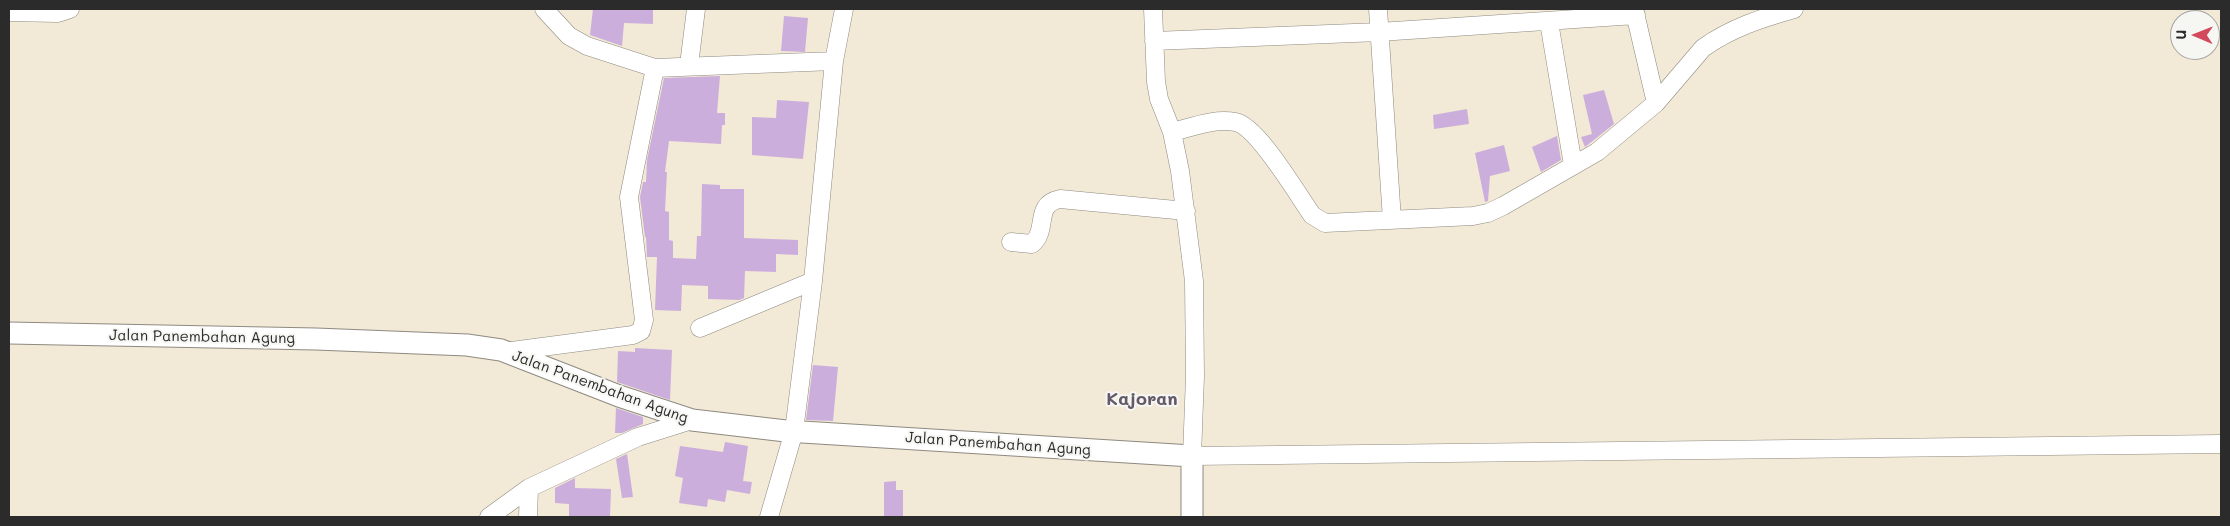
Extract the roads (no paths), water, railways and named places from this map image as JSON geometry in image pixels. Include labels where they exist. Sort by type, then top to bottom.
[{"type":"street","points":[[9,12],[58,13],[70,9]]},
{"type":"street","points":[[544,9],[569,36],[587,46],[655,68],[689,65],[832,61]]},
{"type":"street","points":[[689,65],[696,9]]},
{"type":"street","points":[[769,517],[783,430],[813,281],[832,61],[844,9]]},
{"type":"street","points":[[1153,9],[1156,82],[1159,99],[1172,132],[1186,211],[1194,281],[1195,376],[1192,517]]},
{"type":"street","points":[[1378,9],[1392,220]]},
{"type":"street","points":[[1172,132],[1217,121],[1242,124],[1259,138],[1316,219],[1330,224],[1473,216],[1488,213],[1597,152],[1656,103],[1704,48],[1712,42],[1756,20],[1794,9]]},
{"type":"street","points":[[1154,41],[1379,32],[1548,22],[1635,12],[1656,103]]},
{"type":"street","points":[[1548,22],[1573,165]]},
{"type":"street","points":[[503,352],[632,335],[643,328],[640,279],[629,197],[655,68]]},
{"type":"street","points":[[1011,242],[1032,244],[1037,240],[1045,206],[1049,202],[1060,198],[1186,211]]},
{"type":"street","points":[[700,328],[813,281]]},
{"type":"street","name":"Jalan Panembahan Agung","points":[[9,333],[430,342],[482,346],[503,352],[619,396],[692,420],[783,430],[1192,456]]},
{"type":"street","points":[[489,517],[529,488],[638,437],[692,420]]},
{"type":"street","points":[[1192,456],[2221,444]]},
{"type":"street","points":[[528,517],[529,488]]},
{"type":"district","name":"Kajoran","points":[[1142,399]]}]
